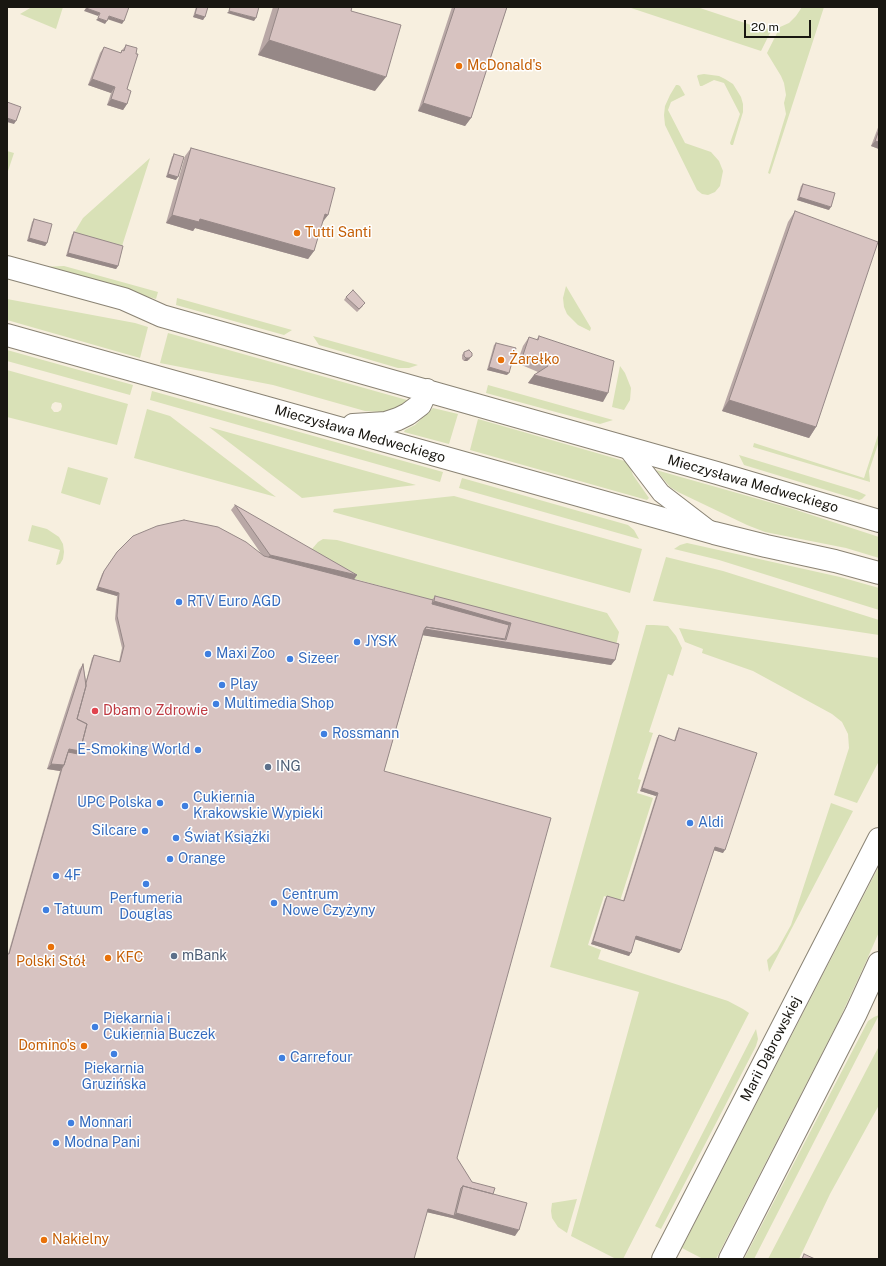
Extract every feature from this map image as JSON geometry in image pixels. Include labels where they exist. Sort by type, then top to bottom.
[{"type":"street","name":"Mieczysława Medweckiego","points":[[7,267],[124,299],[162,316],[427,390],[794,495],[879,521]]},
{"type":"street","name":"Mieczysława Medweckiego","points":[[7,335],[714,533],[835,561],[879,573]]},
{"type":"street","points":[[332,426],[386,424],[398,420],[420,404],[427,390]]},
{"type":"street","name":"Mieczysława Medweckiego","points":[[626,447],[662,493],[714,533]]},
{"type":"street","name":"Marii Dąbrowskiej","points":[[663,1259],[879,839]]},
{"type":"street","points":[[730,1259],[856,1013],[879,963]]},
{"type":"green space","points":[[32,7],[63,7],[56,29],[20,14]]},
{"type":"green space","points":[[628,7],[697,7],[760,28],[772,29],[761,51]]},
{"type":"green space","points":[[802,7],[824,7],[770,174],[768,173],[786,114],[784,103],[786,95],[781,76],[767,53],[780,27],[789,23]]},
{"type":"green space","points":[[704,74],[719,76],[725,79],[733,84],[741,97],[743,112],[733,145],[730,143],[740,114],[724,83],[714,80],[700,86],[697,76]]},
{"type":"green space","points":[[676,85],[678,85],[685,95],[671,102],[668,110],[685,143],[711,152],[719,161],[723,171],[720,186],[715,192],[708,195],[702,194],[697,190],[665,125],[665,106]]},
{"type":"green space","points":[[7,151],[14,153],[7,174]]},
{"type":"green space","points":[[150,158],[122,246],[74,233],[83,218]]},
{"type":"green space","points":[[64,266],[158,292],[156,299],[42,267]]},
{"type":"green space","points":[[566,286],[591,328],[590,331],[578,325],[567,314],[564,307],[563,298]]},
{"type":"green space","points":[[177,298],[292,330],[284,335],[176,305]]},
{"type":"green space","points":[[7,299],[135,323],[148,327],[140,358],[7,320]]},
{"type":"green space","points":[[168,333],[407,400],[398,408],[382,412],[365,411],[273,385],[160,363]]},
{"type":"green space","points":[[313,336],[418,365],[409,368],[398,368],[319,345]]},
{"type":"green space","points":[[7,350],[133,385],[130,395],[7,361]]},
{"type":"green space","points":[[620,366],[625,373],[631,388],[630,400],[624,410],[612,407]]},
{"type":"green space","points":[[7,370],[128,404],[117,445],[7,417]],"holes":[[[55,402],[61,403],[61,410],[54,412],[51,408],[52,404]]]},
{"type":"green space","points":[[488,385],[613,420],[600,424],[486,393]]},
{"type":"green space","points":[[152,391],[443,472],[440,482],[150,400]]},
{"type":"green space","points":[[433,408],[458,414],[449,444],[404,432],[415,425]]},
{"type":"green space","points":[[147,409],[170,416],[276,497],[134,458]]},
{"type":"green space","points":[[478,419],[628,462],[633,475],[649,498],[647,500],[470,450]]},
{"type":"green space","points":[[209,427],[416,485],[302,498]]},
{"type":"green space","points":[[879,432],[879,441],[869,471],[870,482],[753,447],[754,443],[864,478]]},
{"type":"green space","points":[[739,455],[866,495],[859,500],[744,465]]},
{"type":"green space","points":[[68,467],[108,478],[100,505],[61,493]]},
{"type":"green space","points":[[656,470],[790,508],[879,537],[879,558],[846,548],[765,532],[747,525],[678,492],[670,487]]},
{"type":"green space","points":[[462,478],[628,525],[634,530],[639,539],[459,488]]},
{"type":"green space","points":[[454,496],[642,549],[630,593],[333,512],[334,509]]},
{"type":"green space","points":[[32,525],[47,529],[59,537],[63,544],[64,552],[63,559],[60,564],[56,565],[60,550],[28,541]]},
{"type":"green space","points":[[323,539],[337,540],[607,613],[619,632],[615,650],[348,577],[312,549]]},
{"type":"green space","points":[[687,543],[840,577],[879,588],[879,610],[719,560],[674,549]]},
{"type":"green space","points":[[666,557],[723,571],[879,620],[879,635],[653,601]]},
{"type":"green space","points":[[646,625],[668,626],[676,636],[682,648],[673,676],[668,674],[649,732],[653,733],[638,779],[641,780],[637,793],[653,798],[620,901],[604,896],[588,945],[601,950],[598,959],[728,1001],[749,1013],[623,1259],[616,1259],[571,1236],[639,992],[550,967]]},
{"type":"green space","points":[[679,628],[879,658],[879,761],[857,803],[834,795],[849,748],[848,734],[842,722],[832,714],[753,671],[702,653],[703,649],[685,642]]},
{"type":"green space","points":[[831,803],[853,811],[769,972],[767,960],[777,950],[791,925]]},
{"type":"green space","points":[[879,866],[879,932],[865,964],[839,1020],[716,1259],[703,1259],[682,1248]]},
{"type":"green space","points":[[879,1015],[754,1259],[744,1259],[868,1021]]},
{"type":"green space","points":[[756,1029],[758,1039],[756,1046],[661,1229],[655,1226]]},
{"type":"green space","points":[[879,1046],[879,1105],[830,1194],[799,1259],[768,1259]]},
{"type":"green space","points":[[577,1199],[567,1233],[558,1227],[552,1218],[552,1203]]},
{"type":"building","points":[[86,7],[129,7],[124,21],[109,16],[107,21],[98,18],[100,13]]},
{"type":"building","points":[[197,7],[208,7],[205,17],[195,14]]},
{"type":"building","points":[[230,7],[259,7],[256,18],[229,11]]},
{"type":"building","points":[[279,7],[352,7],[351,11],[401,25],[386,77],[269,40]]},
{"type":"building","name":"McDonald's","points":[[455,7],[507,7],[471,118],[423,103]]},
{"type":"building","points":[[126,45],[137,48],[136,54],[138,54],[127,89],[131,91],[127,104],[111,99],[115,87],[92,79],[104,47],[121,53],[122,50],[124,51]]},
{"type":"building","points":[[7,102],[21,107],[16,121],[7,118]]},
{"type":"building","points":[[879,130],[879,142],[875,141]]},
{"type":"building","points":[[191,148],[335,188],[328,215],[325,214],[314,251],[200,219],[199,222],[172,215]]},
{"type":"building","points":[[174,154],[184,157],[178,177],[168,174]]},
{"type":"building","points":[[803,184],[835,193],[831,207],[799,197]]},
{"type":"building","points":[[795,211],[878,242],[816,427],[729,400]]},
{"type":"building","points":[[34,219],[52,224],[47,243],[29,238]]},
{"type":"building","points":[[74,232],[123,246],[118,266],[68,253]]},
{"type":"building","points":[[353,290],[365,303],[359,309],[346,297]]},
{"type":"building","points":[[539,336],[614,361],[608,393],[534,375],[548,366],[523,355],[529,337],[538,340]]},
{"type":"building","name":"Żarełko","points":[[496,343],[516,348],[509,373],[489,367]]},
{"type":"building","points":[[469,350],[472,353],[472,356],[466,358],[464,356],[464,352]]},
{"type":"building","points":[[235,505],[357,575],[270,555]]},
{"type":"building","name":"Centrum Nowe Czyżyny","points":[[184,520],[218,527],[246,542],[264,556],[433,600],[432,604],[509,625],[505,639],[426,627],[384,771],[551,818],[457,1158],[472,1182],[495,1188],[493,1194],[463,1186],[461,1188],[454,1216],[428,1209],[414,1259],[7,1259],[7,954],[9,954],[62,768],[68,752],[78,754],[80,751],[87,724],[77,719],[94,655],[120,662],[124,646],[117,616],[119,593],[98,587],[104,571],[117,552],[133,536],[157,526]]},
{"type":"building","points":[[435,596],[619,644],[615,660],[425,629],[426,627],[506,640],[511,623],[434,601]]},
{"type":"building","points":[[83,664],[86,686],[77,719],[87,724],[80,751],[69,749],[64,765],[51,764]]},
{"type":"building","name":"Aldi","points":[[679,728],[757,753],[725,850],[715,847],[681,950],[636,936],[631,953],[593,941],[607,896],[624,901],[658,793],[642,788],[659,735],[675,741]]},
{"type":"building","points":[[463,1186],[527,1203],[519,1230],[456,1213]]},
{"type":"building","points":[[804,1254],[815,1259],[802,1259]]},
{"type":"place","name":"McDonald's","points":[[459,66]]},
{"type":"place","name":"Tutti Santi","points":[[297,233]]},
{"type":"place","name":"Żarełko","points":[[501,360]]},
{"type":"place","name":"RTV Euro AGD","points":[[179,602]]},
{"type":"place","name":"JYSK","points":[[357,642]]},
{"type":"place","name":"Maxi Zoo","points":[[208,654]]},
{"type":"place","name":"Sizeer","points":[[290,659]]},
{"type":"place","name":"Play","points":[[222,685]]},
{"type":"place","name":"Multimedia Shop","points":[[216,704]]},
{"type":"place","name":"Dbam o Zdrowie","points":[[95,711]]},
{"type":"place","name":"Rossmann","points":[[324,734]]},
{"type":"place","name":"E-Smoking World","points":[[198,750]]},
{"type":"place","name":"ING","points":[[268,767]]},
{"type":"place","name":"UPC Polska","points":[[160,803]]},
{"type":"place","name":"Cukiernia Krakowskie Wypieki","points":[[185,806]]},
{"type":"place","name":"Aldi","points":[[690,823]]},
{"type":"place","name":"Silcare","points":[[145,831]]},
{"type":"place","name":"Świat Książki","points":[[176,838]]},
{"type":"place","name":"Orange","points":[[170,859]]},
{"type":"place","name":"4F","points":[[56,876]]},
{"type":"place","name":"Perfumeria Douglas","points":[[146,884]]},
{"type":"place","name":"Centrum Nowe Czyżyny","points":[[274,903]]},
{"type":"place","name":"Tatuum","points":[[46,910]]},
{"type":"place","name":"Polski Stół","points":[[51,947]]},
{"type":"place","name":"mBank","points":[[174,956]]},
{"type":"place","name":"KFC","points":[[108,958]]},
{"type":"place","name":"Piekarnia i Cukiernia Buczek","points":[[95,1027]]},
{"type":"place","name":"Domino's","points":[[84,1046]]},
{"type":"place","name":"Piekarnia Gruzińska","points":[[114,1054]]},
{"type":"place","name":"Carrefour","points":[[282,1058]]},
{"type":"place","name":"Monnari","points":[[71,1123]]},
{"type":"place","name":"Modna Pani","points":[[56,1143]]},
{"type":"place","name":"Nakielny","points":[[44,1240]]}]
